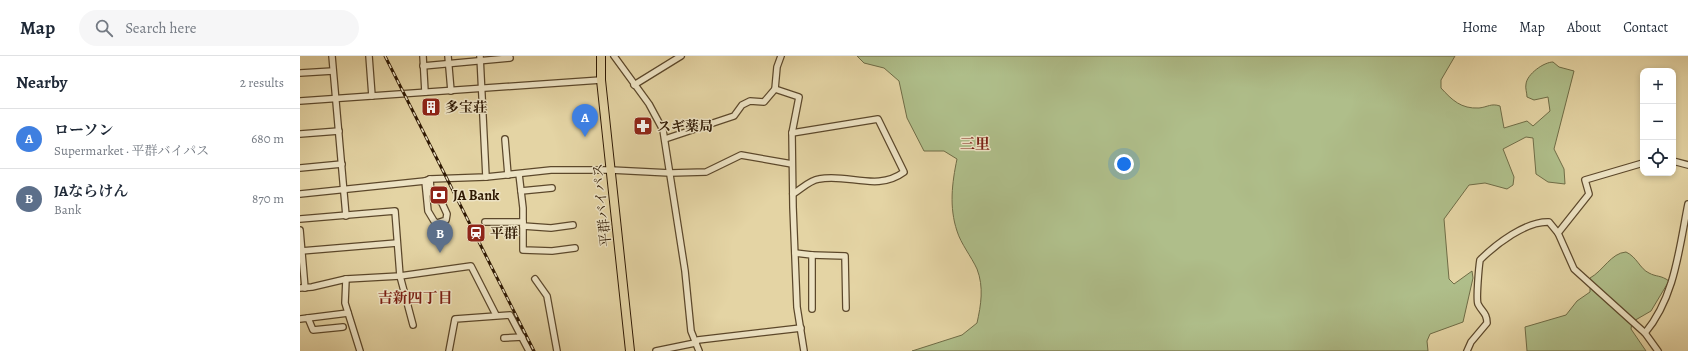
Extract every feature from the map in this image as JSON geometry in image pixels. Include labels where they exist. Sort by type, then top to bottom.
[{"type":"highway","name":"平群バイパス","points":[[601,56],[601,80],[630,351]]},
{"type":"street","points":[[332,56],[346,216]]},
{"type":"street","points":[[369,56],[372,96]]},
{"type":"street","points":[[422,56],[425,92]]},
{"type":"street","points":[[448,56],[451,91]]},
{"type":"street","points":[[614,56],[657,117],[665,139],[685,271],[691,331],[699,351]]},
{"type":"street","points":[[634,85],[681,56]]},
{"type":"street","points":[[665,139],[734,116],[742,106],[750,101],[764,102],[776,89],[777,67],[781,56]]},
{"type":"street","points":[[424,66],[449,64],[480,58],[510,58]]},
{"type":"street","points":[[480,58],[486,177]]},
{"type":"street","points":[[300,73],[333,71]]},
{"type":"street","points":[[300,101],[601,80]]},
{"type":"street","points":[[776,89],[799,97],[792,133],[792,164],[797,307],[804,351]]},
{"type":"street","points":[[792,133],[878,119],[904,172],[884,181],[863,182],[840,178],[820,178],[793,194]]},
{"type":"street","points":[[300,134],[339,131]]},
{"type":"street","points":[[505,138],[508,175]]},
{"type":"street","points":[[300,194],[428,180],[486,177],[552,170],[611,170],[670,173],[710,171],[741,155],[792,164]]},
{"type":"street","points":[[1676,161],[1688,165]]},
{"type":"street","points":[[300,168],[342,164]]},
{"type":"street","points":[[1558,233],[1589,194],[1585,180],[1640,164]]},
{"type":"street","points":[[519,174],[523,224],[523,250],[552,251],[575,248]]},
{"type":"street","points":[[428,180],[431,193],[442,203],[447,214],[446,220],[442,222],[434,221],[430,215],[427,204],[428,180]]},
{"type":"street","points":[[521,191],[552,188]]},
{"type":"street","points":[[1645,333],[1661,309],[1674,277],[1688,204]]},
{"type":"street","points":[[300,219],[395,211],[400,276],[412,325]]},
{"type":"street","points":[[485,222],[523,224],[551,228],[573,225]]},
{"type":"street","points":[[1467,351],[1471,342],[1487,323],[1487,315],[1478,303],[1477,293],[1480,260],[1503,239],[1542,222],[1549,222],[1558,233],[1574,269],[1645,333],[1658,351]]},
{"type":"street","points":[[300,230],[302,251],[302,288],[346,279],[400,276],[471,266],[496,315]]},
{"type":"street","points":[[302,251],[397,243]]},
{"type":"street","points":[[795,254],[845,256],[846,308]]},
{"type":"street","points":[[812,255],[812,309]]},
{"type":"street","points":[[535,278],[547,296],[557,351]]},
{"type":"street","points":[[346,279],[346,303],[360,351]]},
{"type":"street","points":[[300,319],[348,313]]},
{"type":"street","points":[[449,351],[455,319],[496,315],[510,315],[523,337],[529,351]]},
{"type":"street","points":[[308,318],[313,330],[343,327]]},
{"type":"street","points":[[656,351],[695,343],[698,340],[801,328]]},
{"type":"street","points":[[504,338],[523,337]]},
{"type":"green space","points":[[857,56],[1455,56],[1441,80],[1441,88],[1457,103],[1467,107],[1479,108],[1492,105],[1500,106],[1504,128],[1527,121],[1533,126],[1550,111],[1548,97],[1534,100],[1527,97],[1526,86],[1529,76],[1536,69],[1553,62],[1559,67],[1574,71],[1554,149],[1564,169],[1565,184],[1548,182],[1536,174],[1533,138],[1526,137],[1503,149],[1514,177],[1513,185],[1507,189],[1485,183],[1469,185],[1444,219],[1449,279],[1454,284],[1472,271],[1473,278],[1463,322],[1430,334],[1427,341],[1428,351],[912,351],[962,335],[977,323],[981,303],[981,282],[977,269],[961,241],[954,222],[952,195],[957,159],[944,151],[924,151],[907,118],[899,81],[884,68],[864,63]]},
{"type":"green space","points":[[1626,252],[1633,257],[1643,269],[1669,281],[1651,311],[1632,322],[1631,329],[1646,351],[1527,351],[1525,327],[1566,315],[1577,301],[1590,292],[1590,278],[1611,259],[1621,253]]},
{"type":"railway","points":[[385,56],[534,351]]},
{"type":"place","name":"多宝荘","points":[[431,107]]},
{"type":"place","name":"スギ薬局","points":[[643,126]]},
{"type":"place","name":"ローソン","points":[[585,137]]},
{"type":"place","name":"JA Bank","points":[[439,195]]},
{"type":"place","name":"平群","points":[[476,233]]},
{"type":"place","name":"JAならけん","points":[[440,253]]},
{"type":"district","name":"三里","points":[[975,144]]},
{"type":"district","name":"吉新四丁目","points":[[415,298]]}]
